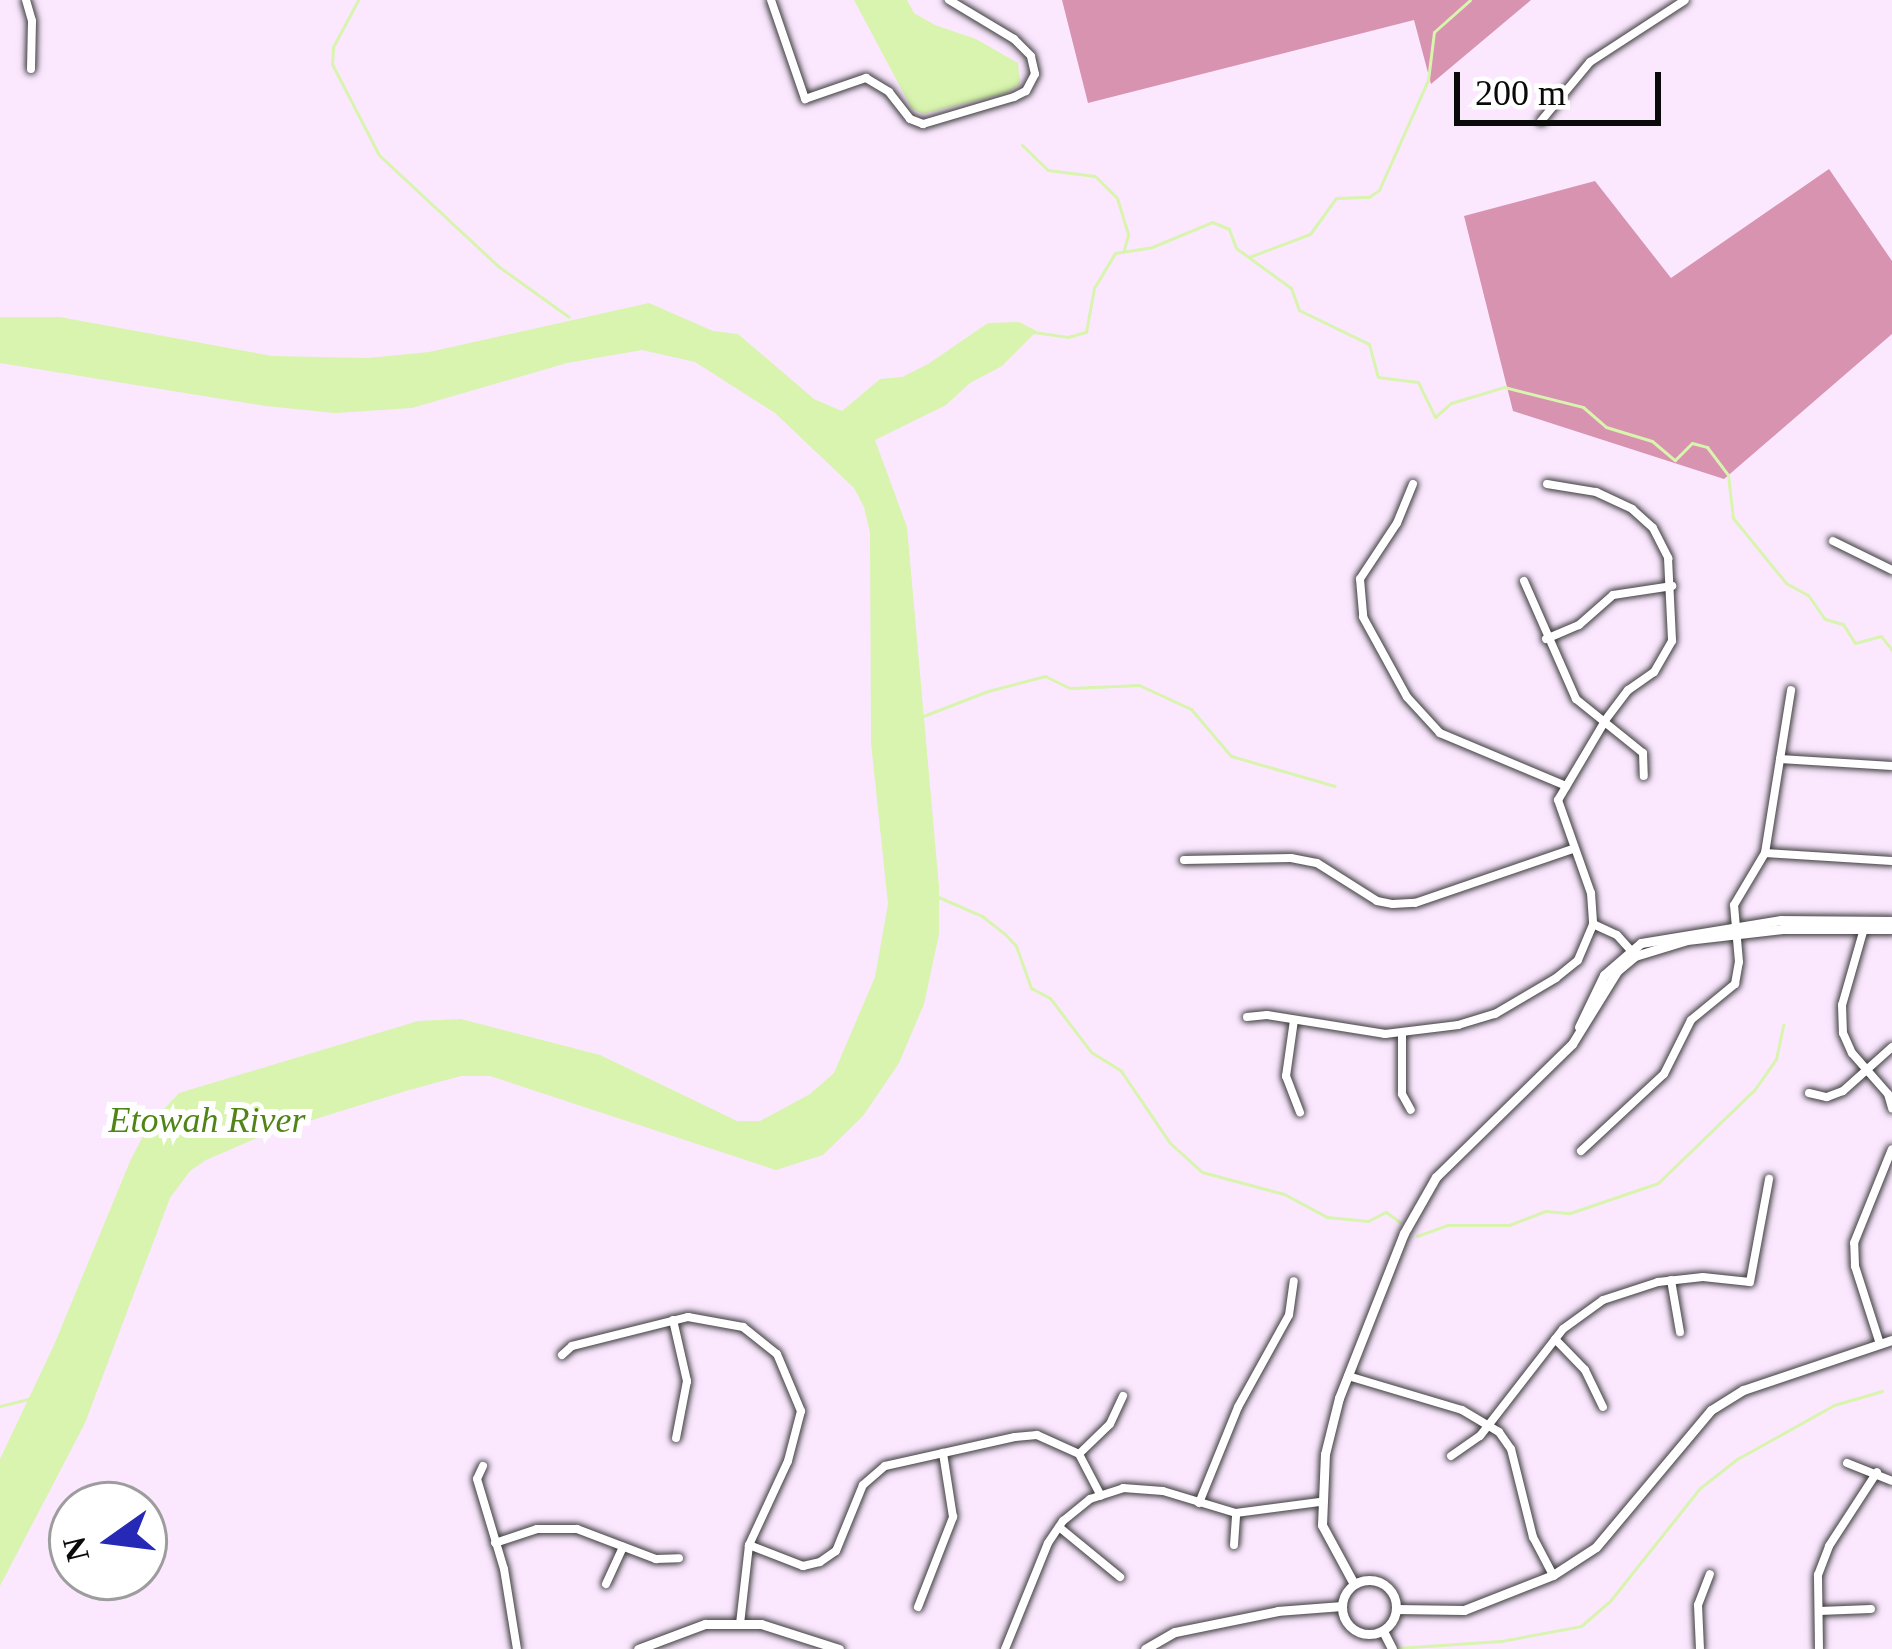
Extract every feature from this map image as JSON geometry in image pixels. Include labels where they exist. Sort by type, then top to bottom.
[{"type":"street","points":[[26,0],[32,21],[31,69]]},
{"type":"street","points":[[771,0],[805,99],[866,78],[889,92],[910,119],[923,124],[1026,91],[1034,74],[1023,47],[949,0]]},
{"type":"street","points":[[1541,121],[1590,62],[1685,0]]},
{"type":"street","points":[[1413,484],[1397,523],[1360,579],[1363,617],[1407,697],[1441,733],[1567,786]]},
{"type":"street","points":[[1246,1017],[1402,1034],[1495,1014],[1578,960],[1593,924],[1591,893],[1558,800],[1605,721],[1628,690],[1654,672],[1672,640],[1672,586],[1660,543],[1633,508],[1596,492],[1547,484]]},
{"type":"street","points":[[1833,541],[1892,570]]},
{"type":"street","points":[[1523,581],[1576,699],[1643,753],[1644,776]]},
{"type":"street","points":[[1546,639],[1579,625],[1612,595],[1672,586]]},
{"type":"street","points":[[1581,1151],[1664,1074],[1691,1020],[1735,984],[1734,905],[1766,853],[1791,690]]},
{"type":"street","points":[[1780,759],[1892,766]]},
{"type":"street","points":[[1184,860],[1304,860],[1394,904],[1415,904],[1573,849]]},
{"type":"street","points":[[1766,853],[1892,861]]},
{"type":"street","points":[[1593,924],[1633,952]]},
{"type":"street","points":[[1865,925],[1842,1005],[1843,1033],[1888,1094],[1892,1108]]},
{"type":"street","points":[[1354,1584],[1322,1525],[1319,1502],[1325,1454],[1348,1376],[1404,1233],[1436,1177],[1572,1043],[1604,975],[1633,952],[1664,935],[1892,925]]},
{"type":"street","points":[[1294,1020],[1286,1076],[1300,1112]]},
{"type":"street","points":[[1402,1034],[1402,1094],[1411,1110]]},
{"type":"street","points":[[1809,1094],[1843,1091],[1892,1047]]},
{"type":"street","points":[[1396,1609],[1464,1610],[1553,1575],[1596,1547],[1712,1410],[1743,1390],[1886,1342],[1855,1266],[1854,1243],[1892,1149]]},
{"type":"street","points":[[1451,1456],[1489,1424],[1555,1339],[1603,1300],[1702,1276],[1750,1282],[1769,1179]]},
{"type":"street","points":[[1671,1280],[1681,1332]]},
{"type":"street","points":[[1199,1503],[1238,1407],[1289,1315],[1294,1281]]},
{"type":"street","points":[[562,1355],[572,1346],[688,1317],[743,1327],[777,1354],[801,1411],[797,1436],[749,1545],[740,1624]]},
{"type":"street","points":[[673,1320],[687,1381],[676,1438]]},
{"type":"street","points":[[1555,1339],[1585,1370],[1604,1407]]},
{"type":"street","points":[[1348,1376],[1421,1402],[1462,1410],[1489,1424],[1510,1449],[1533,1537],[1553,1575]]},
{"type":"street","points":[[1079,1454],[1110,1424],[1123,1396]]},
{"type":"street","points":[[749,1545],[803,1566],[820,1562],[836,1551],[863,1485],[885,1466],[1036,1435],[1079,1454],[1100,1496]]},
{"type":"street","points":[[918,1606],[953,1517],[943,1453]]},
{"type":"street","points":[[1847,1463],[1892,1481]]},
{"type":"street","points":[[483,1466],[477,1479],[517,1649]]},
{"type":"street","points":[[1819,1649],[1818,1575],[1829,1546],[1876,1472]]},
{"type":"street","points":[[1005,1649],[1059,1527],[1100,1496],[1124,1488],[1163,1491],[1236,1513],[1319,1502]]},
{"type":"street","points":[[1234,1545],[1236,1513]]},
{"type":"street","points":[[1059,1527],[1120,1577]]},
{"type":"street","points":[[495,1543],[537,1529],[577,1529],[656,1559],[679,1558]]},
{"type":"street","points":[[606,1584],[623,1547]]},
{"type":"street","points":[[1700,1649],[1698,1605],[1710,1574]]},
{"type":"street","points":[[1341,1606],[1354,1584],[1370,1580],[1386,1586],[1396,1609]]},
{"type":"street","points":[[1341,1606],[1351,1629],[1367,1635],[1383,1631],[1396,1609]]},
{"type":"street","points":[[1144,1649],[1174,1633],[1278,1611],[1341,1606]]},
{"type":"street","points":[[1819,1611],[1871,1609]]},
{"type":"street","points":[[638,1649],[705,1624],[740,1624],[812,1636],[839,1649]]},
{"type":"street","points":[[1383,1631],[1392,1649]]},
{"type":"shaded area","points":[[1062,0],[1531,0],[1431,84],[1414,20],[1088,103]]},
{"type":"shaded area","points":[[1829,169],[1892,261],[1892,334],[1724,479],[1513,411],[1464,216],[1595,181],[1671,278]]},
{"type":"water","points":[[854,0],[907,0],[914,13],[935,25],[976,39],[1018,63],[1020,84],[1007,93],[923,114],[912,109]]},
{"type":"water","name":"Etowah River","points":[[649,303],[713,331],[738,334],[814,399],[842,411],[880,379],[902,377],[928,364],[988,323],[1019,322],[1037,331],[1002,366],[970,383],[946,405],[875,440],[907,527],[939,887],[939,934],[924,1004],[899,1063],[863,1116],[823,1155],[776,1170],[490,1076],[461,1076],[409,1090],[264,1135],[206,1160],[190,1171],[170,1198],[85,1423],[55,1481],[48,1481],[48,1494],[0,1586],[0,1459],[54,1345],[131,1159],[149,1125],[179,1093],[418,1021],[461,1019],[600,1055],[737,1121],[760,1121],[810,1094],[834,1073],[875,977],[888,904],[871,743],[870,533],[854,488],[775,413],[695,362],[642,350],[567,363],[412,408],[335,413],[266,406],[0,363],[0,317],[60,317],[272,356],[368,358],[429,352]]},
{"type":"waterway","points":[[358,0],[333,47],[332,64],[379,155],[498,266],[569,317]]},
{"type":"waterway","points":[[1249,257],[1310,234],[1336,198],[1369,197],[1379,190],[1428,80],[1434,32],[1470,0]]},
{"type":"waterway","points":[[1022,145],[1048,170],[1095,176],[1117,198],[1128,235],[1124,249]]},
{"type":"waterway","points":[[1033,332],[1068,337],[1086,332],[1094,288],[1115,253],[1152,247],[1212,222],[1229,229],[1236,248],[1291,288],[1299,310],[1369,344],[1378,377],[1418,382],[1435,417],[1451,403],[1504,387],[1583,407],[1606,427],[1652,441],[1675,460],[1692,443],[1707,447],[1728,475],[1733,518],[1786,583],[1808,595],[1825,619],[1843,624],[1855,643],[1881,636],[1892,650]]},
{"type":"waterway","points":[[918,718],[988,691],[1045,676],[1070,688],[1139,685],[1191,709],[1231,756],[1335,786]]},
{"type":"waterway","points":[[936,896],[982,916],[1005,934],[1016,946],[1031,988],[1050,998],[1091,1052],[1121,1071],[1170,1143],[1202,1172],[1284,1194],[1327,1217],[1368,1221],[1386,1212],[1400,1222]]},
{"type":"waterway","points":[[1417,1236],[1447,1225],[1509,1225],[1545,1211],[1570,1213],[1658,1183],[1755,1089],[1776,1059],[1783,1025]]},
{"type":"waterway","points":[[1396,1648],[1501,1641],[1581,1626],[1610,1601],[1700,1488],[1737,1459],[1834,1405],[1882,1391]]},
{"type":"waterway","points":[[0,1406],[33,1398]]}]
